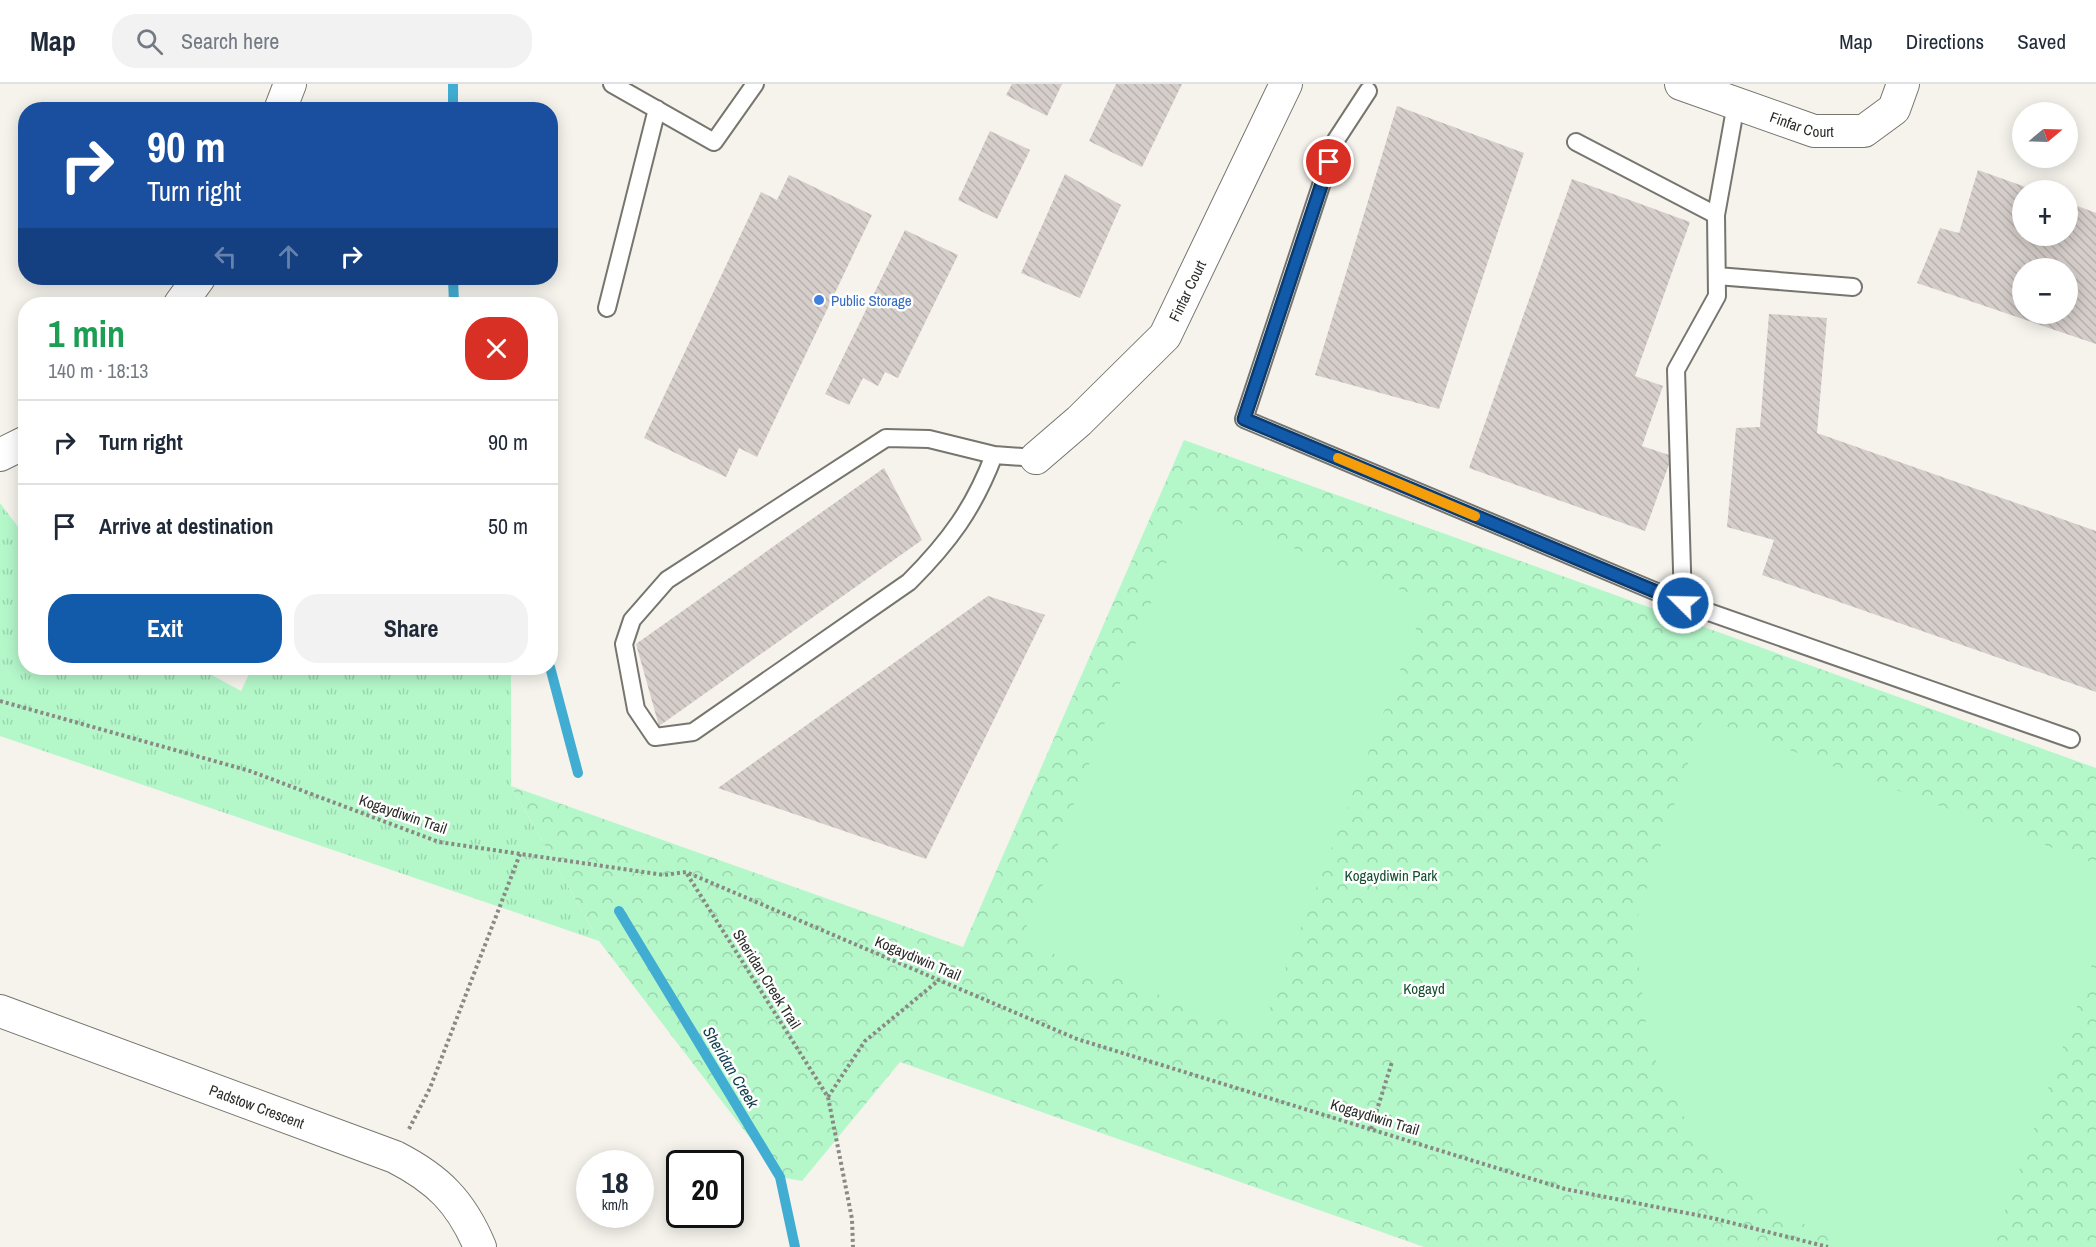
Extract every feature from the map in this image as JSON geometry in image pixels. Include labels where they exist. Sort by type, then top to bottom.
[{"type":"street","points":[[283,102],[290,84]]},
{"type":"street","name":"Finfar Court","points":[[1036,458],[1079,421],[1165,336],[1286,84]]},
{"type":"street","name":"Finfar Court","points":[[1681,84],[1814,131],[1864,131],[1894,109],[1903,84]]},
{"type":"street","points":[[0,455],[18,446]]},
{"type":"street","name":"Padstow Crescent","points":[[0,1011],[395,1157],[426,1173],[468,1218],[480,1247]]},
{"type":"lane","points":[[612,84],[714,142],[755,84]]},
{"type":"lane","points":[[1368,92],[1336,140],[1244,419],[1683,603],[2071,739]]},
{"type":"lane","points":[[1683,603],[1676,370],[1717,296],[1716,215],[1736,104]]},
{"type":"lane","points":[[607,308],[657,110]]},
{"type":"lane","points":[[1576,142],[1716,215]]},
{"type":"lane","points":[[1717,276],[1853,286]]},
{"type":"lane","points":[[994,455],[981,488],[965,518],[938,553],[909,582],[693,732],[655,737],[636,709],[624,644],[632,620],[667,580],[886,438],[929,439],[994,455],[1036,458]]},
{"type":"path","points":[[0,695],[2,702]]},
{"type":"path","name":"Kogaydiwin Trail","points":[[2,702],[249,771],[439,842],[664,875],[686,872],[1077,1039],[1565,1189],[1712,1218],[1828,1247]]},
{"type":"path","points":[[395,1157],[430,1088],[520,854]]},
{"type":"path","name":"Sheridan Creek Trail","points":[[686,872],[828,1097],[852,1219],[853,1247]]},
{"type":"path","points":[[828,1097],[865,1041],[939,980]]},
{"type":"path","points":[[1371,1129],[1392,1062]]},
{"type":"green space","name":"Kogaydiwin Park","points":[[1184,440],[2096,768],[2096,1247],[1424,1247],[900,1062],[802,1181],[780,1177],[599,941],[511,786],[963,947]]},
{"type":"green space","points":[[0,503],[18,527],[18,675],[212,675],[241,691],[249,675],[511,675],[511,786],[599,941],[0,736]]},
{"type":"green space","points":[[1188,507],[1427,600],[1260,1034],[1021,941]]},
{"type":"green space","points":[[1703,718],[2096,864],[2096,953],[1992,1247],[1864,1247],[1831,1237],[1768,1206],[1693,1135],[1649,1047],[1634,927]]},
{"type":"building","points":[[1012,84],[1062,84],[1047,116],[1006,95]]},
{"type":"building","points":[[1116,84],[1182,84],[1142,167],[1089,141]]},
{"type":"building","points":[[1397,106],[1524,153],[1439,409],[1315,375]]},
{"type":"building","points":[[990,131],[1030,150],[997,219],[958,200]]},
{"type":"building","points":[[1978,170],[2012,182],[2012,246],[2078,246],[2078,206],[2096,213],[2096,344],[2037,324],[2078,324],[2078,258],[2012,258],[2012,315],[1917,283],[1940,228],[1959,233]]},
{"type":"building","points":[[1065,174],[1121,205],[1080,298],[1021,273]]},
{"type":"building","points":[[789,175],[872,215],[757,457],[739,448],[726,477],[644,438],[761,192],[777,200]]},
{"type":"building","points":[[1572,179],[1690,222],[1635,376],[1663,386],[1642,446],[1672,456],[1645,531],[1469,468]]},
{"type":"building","points":[[905,230],[958,255],[898,378],[885,372],[878,386],[863,378],[849,405],[825,394]]},
{"type":"building","points":[[1769,314],[1827,318],[1817,433],[2096,531],[2096,692],[1762,575],[1774,540],[1727,527],[1736,428],[1760,427]]},
{"type":"building","points":[[884,468],[922,540],[659,726],[636,644]]},
{"type":"building","points":[[988,596],[1045,615],[926,859],[718,788]]},
{"type":"waterway","name":"Sheridan Creek","points":[[453,84],[453,102]]},
{"type":"waterway","name":"Sheridan Creek","points":[[453,285],[454,297]]},
{"type":"waterway","name":"Sheridan Creek","points":[[552,675],[578,773]]},
{"type":"waterway","name":"Sheridan Creek","points":[[619,911],[780,1177],[795,1247]]},
{"type":"slow traffic","points":[[1338,458],[1475,516]]},
{"type":"place","name":"Public Storage","points":[[819,300]]},
{"type":"route","points":[[1329,162],[1244,419],[1683,603]]},
{"type":"park label","name":"Kogayd","points":[[1424,988]]}]
